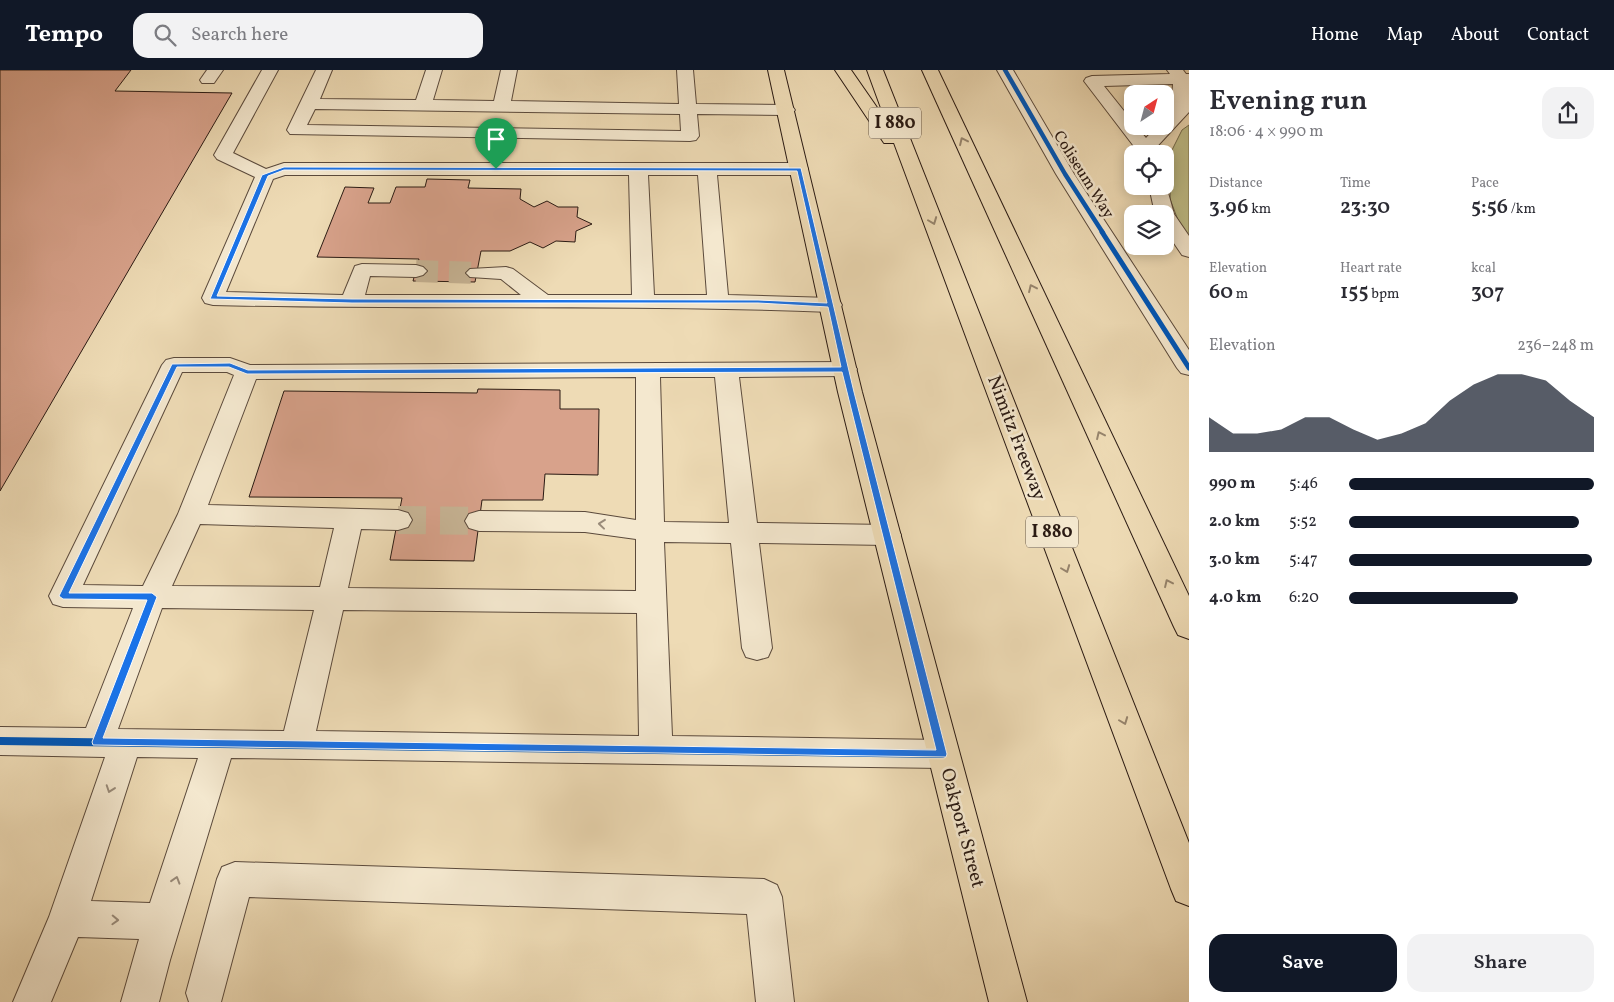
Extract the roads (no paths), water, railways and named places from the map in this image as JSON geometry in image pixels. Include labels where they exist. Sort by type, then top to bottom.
[{"type":"main road","name":"Oakport Street","points":[[776,70],[845,369],[942,754],[1008,1002]]},
{"type":"main road","points":[[843,70],[916,176]]},
{"type":"main road","name":"Nimitz Freeway","points":[[876,70],[1189,889]]},
{"type":"main road","name":"I 880","points":[[930,70],[1189,627]]},
{"type":"street","points":[[270,70],[223,155],[265,175],[284,168],[799,169]]},
{"type":"street","points":[[324,70],[296,130],[690,136],[685,70]]},
{"type":"street","points":[[423,105],[434,70]]},
{"type":"street","points":[[502,106],[509,70]]},
{"type":"street","name":"Coliseum Way","points":[[1014,75],[1065,174],[1189,368]]},
{"type":"street","points":[[1141,145],[1092,81],[1182,76],[1180,112],[1151,145]]},
{"type":"street","points":[[309,104],[786,110]]},
{"type":"street","points":[[638,169],[643,302]]},
{"type":"street","points":[[707,169],[718,301]]},
{"type":"street","points":[[265,175],[213,298],[352,301],[718,301],[831,305]]},
{"type":"street","points":[[1174,228],[1189,251]]},
{"type":"street","points":[[352,301],[362,270],[416,271]]},
{"type":"street","points":[[477,273],[506,273],[542,302]]},
{"type":"street","points":[[651,602],[63,596],[174,365],[230,365],[247,372],[845,369]]},
{"type":"street","points":[[726,370],[757,648]]},
{"type":"street","points":[[648,371],[651,602],[656,750]]},
{"type":"street","points":[[32,1002],[67,918],[111,742],[152,597],[191,514],[247,372]]},
{"type":"street","points":[[191,514],[398,520]]},
{"type":"street","points":[[296,745],[350,518]]},
{"type":"street","points":[[479,521],[585,522],[650,532],[887,535]]},
{"type":"street","points":[[0,741],[942,754]]},
{"type":"street","points":[[140,1002],[162,922],[219,743]]},
{"type":"street","points":[[205,993],[235,879],[764,896],[775,1002]]},
{"type":"street","points":[[67,918],[162,922]]},
{"type":"tunnel","points":[[416,271],[477,273]]},
{"type":"tunnel","points":[[398,520],[479,521]]}]
